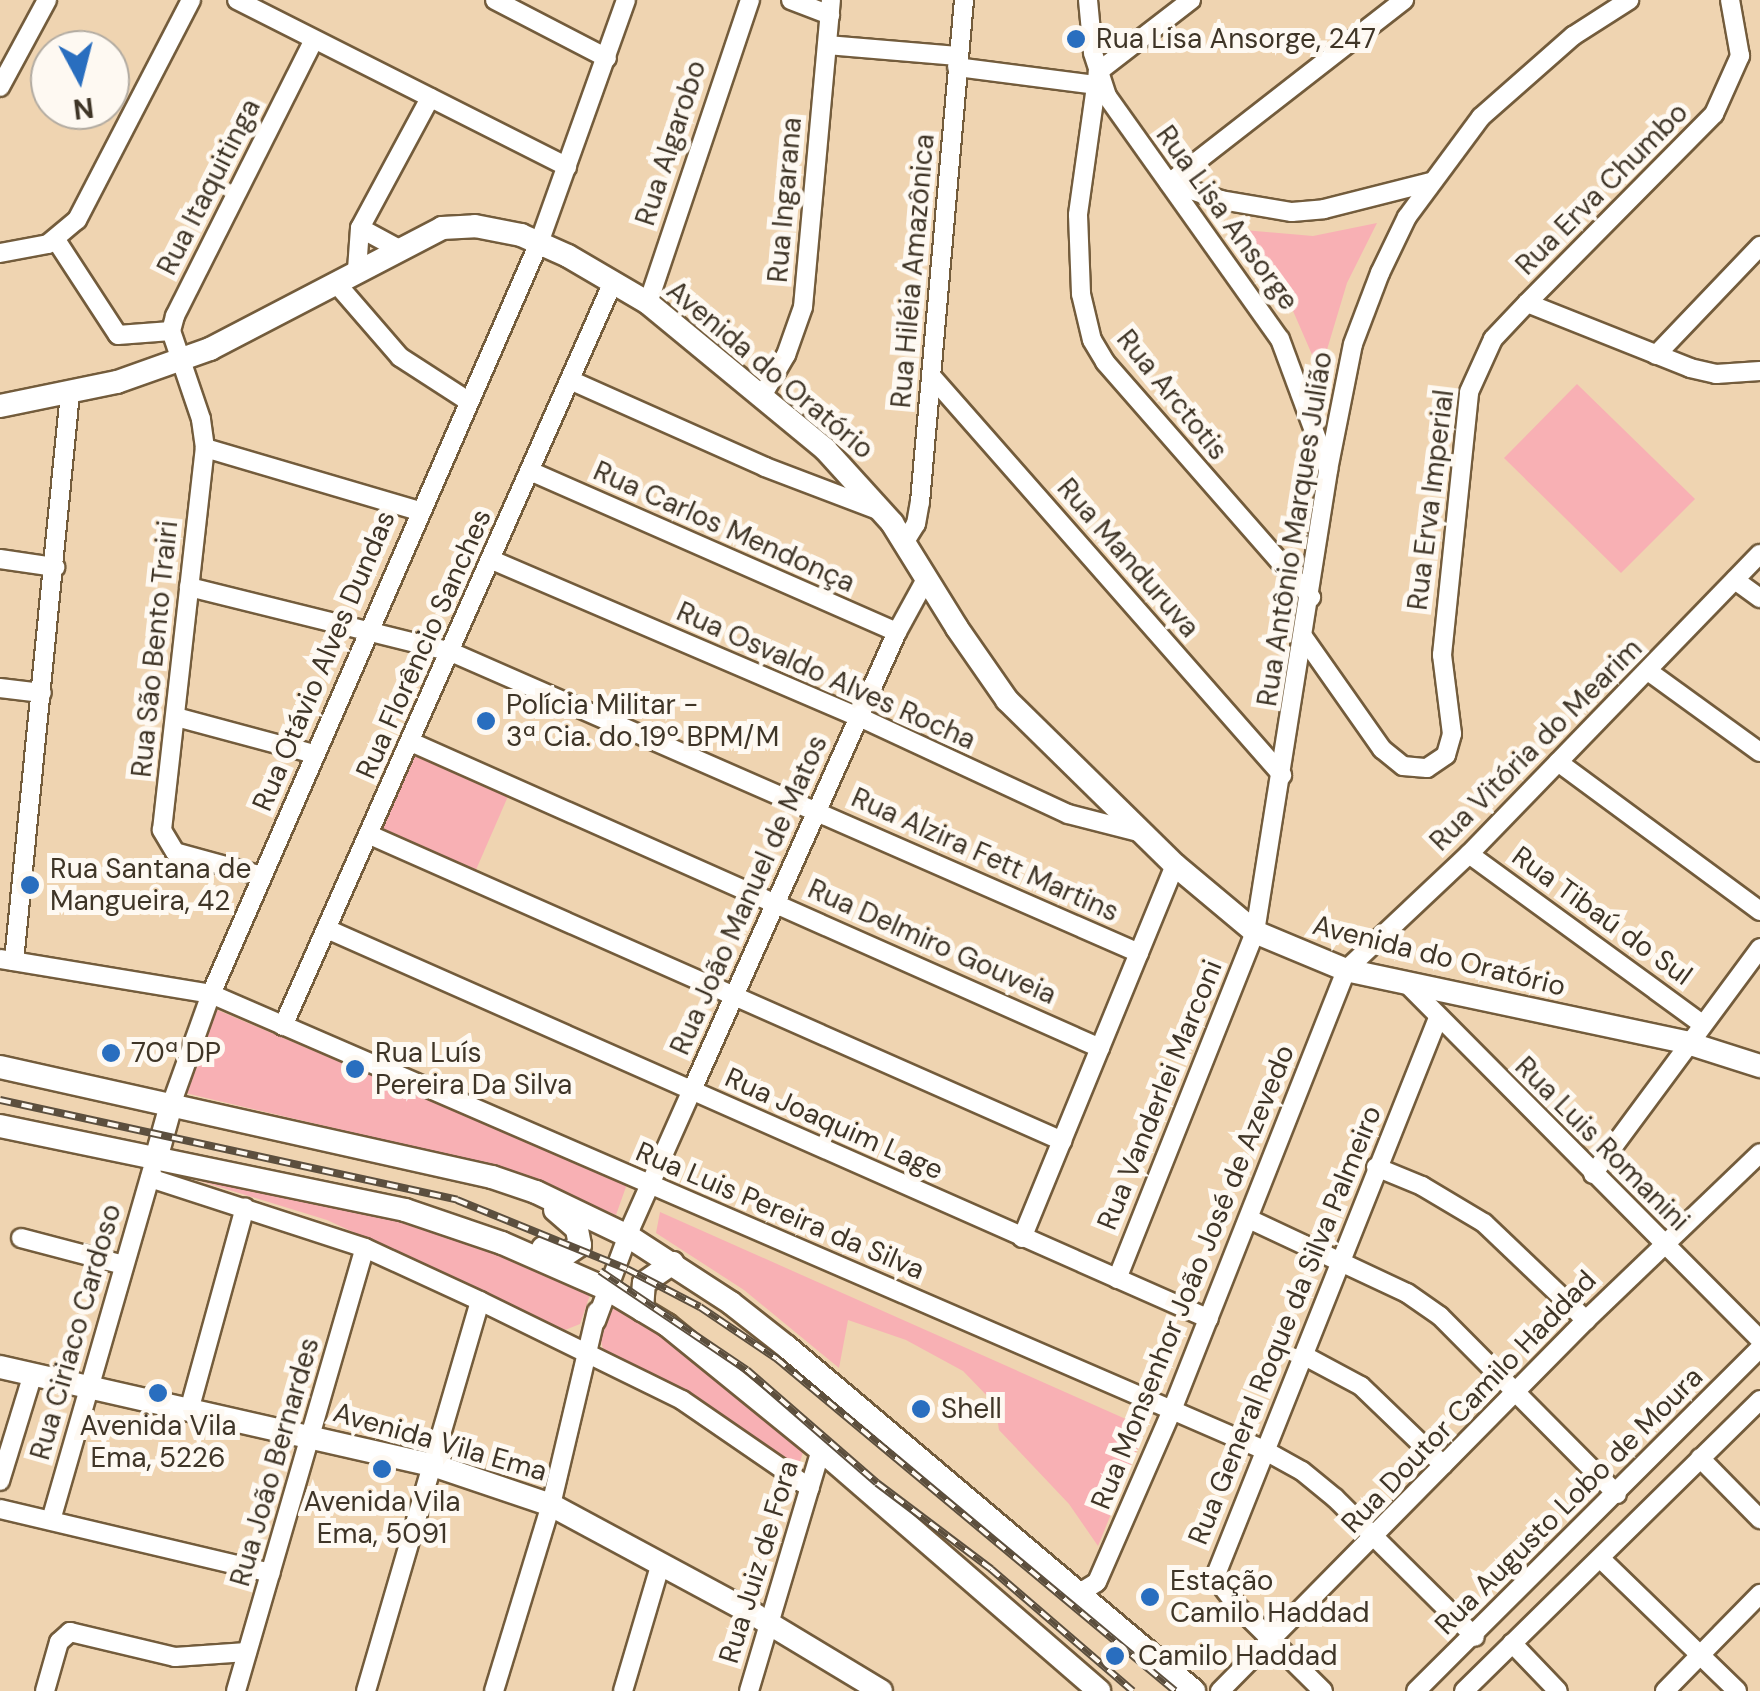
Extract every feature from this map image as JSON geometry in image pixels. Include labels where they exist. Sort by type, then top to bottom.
[{"type":"main road","name":"Avenida do Oratório","points":[[0,406],[70,393],[180,362],[259,326],[397,248],[460,225],[498,229],[540,242],[648,303],[825,449],[883,512],[1007,700],[1175,865],[1255,932],[1346,970],[1408,985],[1695,1033],[1757,1068]]},
{"type":"main road","points":[[0,1068],[418,1158],[536,1192],[628,1236],[672,1263],[787,1347],[1194,1691]]},
{"type":"main road","points":[[160,1166],[171,1105]]},
{"type":"main road","points":[[0,1126],[160,1166],[405,1210],[515,1238],[560,1254],[574,1252],[580,1245],[577,1229],[536,1192]]},
{"type":"main road","points":[[405,1210],[502,1243],[606,1289],[642,1310],[821,1450],[1099,1691]]},
{"type":"main road","points":[[642,1310],[644,1283],[672,1263]]},
{"type":"main road","name":"Avenida Vila Ema","points":[[0,1367],[190,1406],[433,1465],[551,1505],[769,1624],[882,1691]]},
{"type":"street","points":[[0,88],[47,0]]},
{"type":"street","points":[[0,253],[56,240],[77,220],[191,0]]},
{"type":"street","points":[[237,0],[567,167]]},
{"type":"street","points":[[495,0],[514,4],[607,58]]},
{"type":"street","name":"Rua Otávio Alves Dundas","points":[[171,1105],[210,994],[540,242],[626,0]]},
{"type":"street","name":"Rua Algarobo","points":[[648,303],[750,0]]},
{"type":"street","points":[[791,0],[830,7]]},
{"type":"street","name":"Rua Hiléia Amazônica","points":[[904,543],[918,516],[964,0]]},
{"type":"street","name":"Rua Lisa Ansorge","points":[[1088,0],[1088,28],[1097,78],[1116,112],[1280,339],[1328,470]]},
{"type":"street","points":[[827,46],[1097,78],[1191,0]]},
{"type":"street","points":[[1170,183],[1404,0]]},
{"type":"street","name":"Rua Antônio Marques Julião","points":[[1255,932],[1328,470],[1353,344],[1407,217],[1481,118],[1518,81],[1573,36],[1629,0]]},
{"type":"street","name":"Rua Erva Chumbo","points":[[1527,303],[1714,114],[1731,85],[1740,56],[1730,0]]},
{"type":"street","name":"Rua Ingarana","points":[[762,396],[786,355],[803,307],[830,7]]},
{"type":"street","name":"Rua Itaquitinga","points":[[171,331],[174,316],[314,40]]},
{"type":"street","name":"Rua Arctotis","points":[[1097,78],[1086,138],[1077,261],[1092,340],[1126,390],[1311,596]]},
{"type":"street","points":[[357,270],[360,228],[430,98]]},
{"type":"street","points":[[1170,183],[1220,200],[1292,212],[1324,209],[1431,182]]},
{"type":"street","points":[[360,228],[397,248]]},
{"type":"street","points":[[56,240],[118,335],[171,331],[180,362]]},
{"type":"street","points":[[1656,354],[1760,246]]},
{"type":"street","name":"Rua Florêncio Sanches","points":[[282,1026],[613,282]]},
{"type":"street","points":[[336,283],[400,356],[468,401]]},
{"type":"street","points":[[1527,303],[1716,374],[1760,371]]},
{"type":"street","name":"Rua Erva Imperial","points":[[1304,638],[1393,758],[1416,770],[1446,755],[1452,734],[1442,655],[1469,392],[1493,340],[1527,303]]},
{"type":"street","name":"Rua São Bento Trairi","points":[[180,362],[201,420],[205,448],[162,830],[166,842],[186,856],[262,876]]},
{"type":"street","name":"Rua Manduruva","points":[[933,378],[1282,775]]},
{"type":"street","points":[[570,380],[765,467],[883,512]]},
{"type":"street","points":[[7,960],[42,693],[70,393]]},
{"type":"street","points":[[205,448],[419,511]]},
{"type":"street","name":"Rua Carlos Mendonça","points":[[530,471],[896,632]]},
{"type":"street","name":"Rua Vitória do Mearim","points":[[1346,970],[1469,854],[1760,554]]},
{"type":"street","points":[[0,559],[55,566]]},
{"type":"street","name":"Rua Osvaldo Alves Rocha","points":[[492,560],[859,717],[1068,814],[1142,833]]},
{"type":"street","name":"Rua João Manuel de Matos","points":[[494,1691],[551,1505],[606,1289],[896,632],[926,579]]},
{"type":"street","points":[[1735,580],[1760,598]]},
{"type":"street","name":"Rua Alzira Fett Martins","points":[[189,587],[451,652],[1139,953]]},
{"type":"street","points":[[1648,670],[1760,752]]},
{"type":"street","points":[[0,688],[42,693]]},
{"type":"street","points":[[176,717],[314,754]]},
{"type":"street","name":"Rua Delmiro Gouveia","points":[[411,742],[1100,1048]]},
{"type":"street","points":[[1558,762],[1760,911]]},
{"type":"street","points":[[370,835],[1062,1141]]},
{"type":"street","name":"Rua Tibaú do Sul","points":[[1469,854],[1695,1033]]},
{"type":"street","points":[[1022,1238],[1175,865]]},
{"type":"street","name":"Rua Joaquim Lage","points":[[328,929],[1209,1319]]},
{"type":"street","name":"Rua Vanderlei Marconi","points":[[1116,1278],[1255,932]]},
{"type":"street","points":[[1592,1174],[1760,948]]},
{"type":"street","name":"Rua Luis Pereira da Silva","points":[[7,960],[210,994],[1264,1450],[1302,1471],[1475,1636]]},
{"type":"street","name":"Rua Monsenhor João José de Azevedo","points":[[1078,1594],[1097,1582],[1172,1410],[1346,970]]},
{"type":"street","name":"Rua Luis Romanini","points":[[1408,985],[1760,1339]]},
{"type":"street","name":"Rua General Roque da Silva Palmeiro","points":[[1270,1639],[1226,1593],[1217,1577],[1438,1018]]},
{"type":"street","name":"Rua Doutor Camilo Haddad","points":[[1220,1691],[1586,1320],[1760,1153]]},
{"type":"street","points":[[160,1166],[245,1207],[365,1248],[588,1352],[682,1400],[810,1488]]},
{"type":"street","name":"Rua Ciriaco Cardoso","points":[[51,1520],[124,1265],[160,1166]]},
{"type":"street","points":[[1376,1167],[1422,1186],[1484,1223],[1586,1320]]},
{"type":"street","points":[[190,1406],[245,1207]]},
{"type":"street","points":[[1249,1219],[1407,1292],[1440,1316],[1618,1494]]},
{"type":"street","points":[[21,1238],[124,1265]]},
{"type":"street","name":"Rua João Bernardes","points":[[236,1691],[365,1248]]},
{"type":"street","points":[[366,1691],[480,1300]]},
{"type":"street","name":"Rua Augusto Lobo de Moura","points":[[1416,1691],[1618,1494],[1760,1348]]},
{"type":"street","points":[[1302,1355],[1361,1386],[1443,1465]]},
{"type":"street","points":[[0,1480],[33,1374]]},
{"type":"street","points":[[1464,1691],[1602,1560],[1760,1400]]},
{"type":"street","name":"Rua Juiz de Fora","points":[[750,1691],[821,1450]]},
{"type":"street","points":[[1700,1458],[1760,1519]]},
{"type":"street","points":[[0,1508],[271,1573]]},
{"type":"street","points":[[1602,1560],[1698,1658],[1737,1691]]},
{"type":"street","points":[[623,1691],[660,1566]]},
{"type":"street","points":[[1665,1691],[1760,1594]]},
{"type":"street","points":[[45,1691],[59,1642],[70,1632],[175,1657],[247,1652]]},
{"type":"street","points":[[1270,1639],[1323,1691]]},
{"type":"street","points":[[1512,1643],[1558,1691]]},
{"type":"shaded area","points":[[1377,223],[1347,283],[1320,373],[1290,304],[1233,229],[1313,236]]},
{"type":"shaded area","points":[[1577,384],[1695,499],[1621,573],[1504,458]]},
{"type":"shaded area","points":[[416,754],[509,794],[475,872],[381,831]]},
{"type":"shaded area","points":[[208,1006],[627,1184],[616,1215],[499,1167],[185,1093]]},
{"type":"shaded area","points":[[174,1173],[395,1215],[591,1292],[580,1324],[565,1330],[327,1220]]},
{"type":"shaded area","points":[[660,1212],[1146,1428],[1098,1546],[1069,1504],[999,1430],[995,1404],[963,1371],[906,1340],[848,1320],[839,1368],[744,1290],[656,1233]]},
{"type":"shaded area","points":[[616,1300],[806,1442],[800,1462],[791,1466],[603,1349],[600,1338]]},
{"type":"railway","points":[[0,1100],[457,1200],[627,1269],[700,1307],[777,1359],[1175,1691]]},
{"type":"railway","points":[[600,1271],[747,1370],[877,1483],[991,1569],[1133,1691]]},
{"type":"place","name":"Rua Lisa Ansorge, 247","points":[[1076,39]]},
{"type":"place","name":"Polícia Militar - 3ª Cia. do 19º BPM/M","points":[[486,721]]},
{"type":"place","name":"Rua Santana de Mangueira, 42","points":[[30,885]]},
{"type":"place","name":"70ª DP","points":[[111,1053]]},
{"type":"place","name":"Rua Luís Pereira Da Silva","points":[[355,1069]]},
{"type":"place","name":"Avenida Vila Ema, 5226","points":[[158,1393]]},
{"type":"place","name":"Shell","points":[[921,1409]]},
{"type":"place","name":"Avenida Vila Ema, 5091","points":[[382,1469]]},
{"type":"place","name":"Estação Camilo Haddad","points":[[1150,1597]]},
{"type":"place","name":"Camilo Haddad","points":[[1115,1656]]}]
